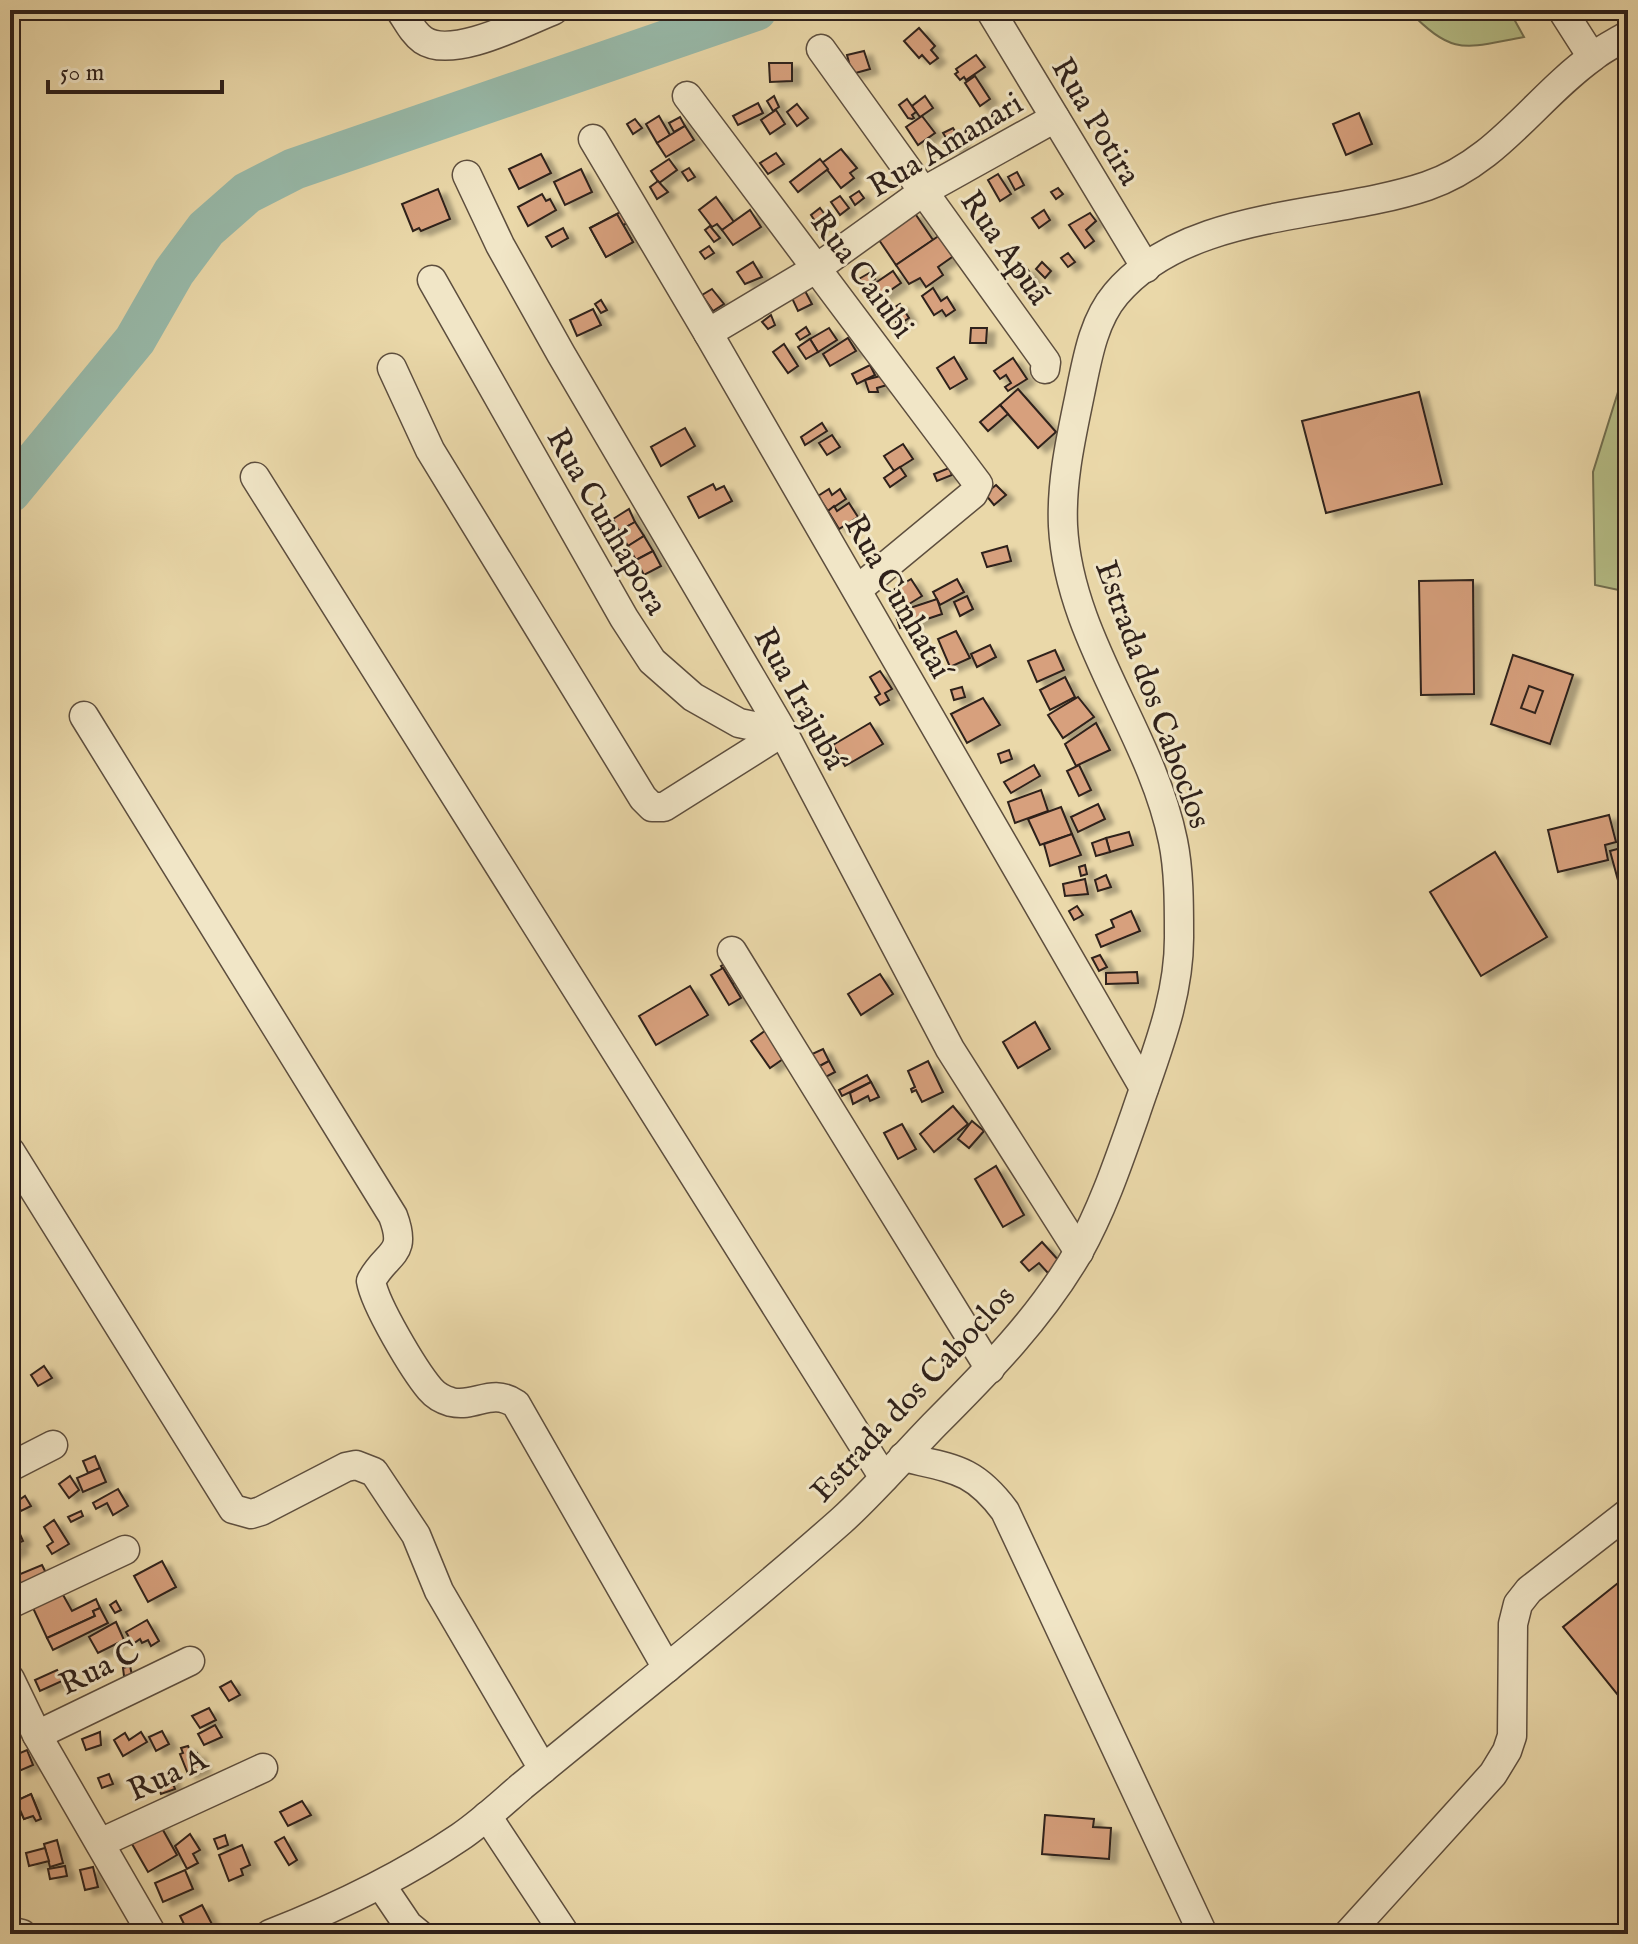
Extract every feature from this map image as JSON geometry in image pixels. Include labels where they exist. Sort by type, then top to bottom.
[{"type":"street","points":[[400,10],[422,39],[448,46],[472,42],[554,10]]},
{"type":"street","name":"Rua Potira","points":[[990,10],[1146,268]]},
{"type":"street","points":[[1562,10],[1592,57]]},
{"type":"street","name":"Estrada dos Caboclos","points":[[270,1934],[381,1885],[448,1845],[667,1668],[843,1518],[884,1478],[990,1369],[1027,1326],[1079,1252],[1105,1196],[1161,1043],[1177,981],[1180,940],[1174,844],[1163,806],[1095,645],[1073,584],[1063,529],[1065,466],[1089,350],[1101,318],[1116,294],[1146,268],[1174,250],[1219,233],[1267,219],[1420,189],[1459,174],[1491,152],[1592,57],[1628,35]]},
{"type":"street","name":"Rua Apuã","points":[[821,49],[1046,362],[1045,369]]},
{"type":"street","name":"Rua Caiubi","points":[[687,96],[978,484],[973,494],[857,590]]},
{"type":"street","name":"Rua Amanari","points":[[708,333],[817,268],[924,191],[1055,118]]},
{"type":"street","name":"Rua Cunhataí","points":[[593,139],[1144,1088]]},
{"type":"street","name":"Rua Irajubá","points":[[467,175],[500,245],[561,354],[783,732],[950,1049],[1079,1252]]},
{"type":"street","name":"Rua Cunhapora","points":[[432,280],[616,605],[652,661],[693,697],[739,723],[783,732]]},
{"type":"street","points":[[392,368],[430,450],[643,798],[652,807],[664,807],[783,732]]},
{"type":"street","points":[[255,477],[884,1478]]},
{"type":"street","points":[[84,716],[393,1216],[399,1243],[371,1281],[381,1308],[417,1369],[430,1389],[449,1402],[460,1403],[495,1396],[507,1398],[516,1404],[667,1668]]},
{"type":"street","points":[[732,951],[990,1369]]},
{"type":"street","points":[[10,1151],[233,1509],[251,1514],[261,1511],[346,1467],[365,1467],[383,1482],[416,1535],[439,1591],[543,1769]]},
{"type":"street","points":[[10,1467],[53,1445]]},
{"type":"street","points":[[903,1457],[965,1472],[988,1489],[1005,1511],[1203,1934]]},
{"type":"street","points":[[1348,1934],[1493,1774],[1507,1751],[1512,1736],[1513,1624],[1518,1604],[1529,1590],[1628,1513]]},
{"type":"street","points":[[10,1604],[125,1550]]},
{"type":"street","name":"Rua C","points":[[37,1735],[190,1661]]},
{"type":"street","points":[[10,1679],[37,1735],[152,1934]]},
{"type":"street","name":"Rua A","points":[[100,1843],[263,1768]]},
{"type":"street","points":[[487,1816],[565,1934]]},
{"type":"street","points":[[381,1885],[408,1925],[419,1934]]},
{"type":"street","points":[[10,1931],[22,1934]]},
{"type":"green space","points":[[1408,10],[1509,10],[1524,37],[1473,46],[1461,45],[1437,36]]},
{"type":"green space","points":[[1628,360],[1628,592],[1595,585],[1593,472]]},
{"type":"building","points":[[919,28],[935,46],[931,50],[938,58],[930,64],[922,55],[919,58],[904,41]]},
{"type":"building","points":[[864,51],[870,69],[852,74],[847,55]]},
{"type":"building","points":[[976,55],[985,67],[966,80],[964,77],[960,80],[955,74],[958,72],[956,69]]},
{"type":"building","points":[[769,63],[792,63],[792,81],[770,82]]},
{"type":"building","points":[[975,76],[990,99],[980,106],[965,83]]},
{"type":"building","points":[[774,96],[779,107],[773,111],[767,101]]},
{"type":"building","points":[[925,96],[933,108],[920,117],[912,106]]},
{"type":"building","points":[[907,99],[916,112],[912,119],[899,105]]},
{"type":"building","points":[[758,103],[763,113],[738,125],[733,116]]},
{"type":"building","points":[[797,104],[808,118],[797,126],[787,112]]},
{"type":"building","points":[[776,110],[785,124],[770,134],[761,120]]},
{"type":"building","points":[[1359,113],[1372,144],[1346,155],[1333,124]]},
{"type":"building","points":[[659,116],[670,135],[657,143],[646,124]]},
{"type":"building","points":[[922,116],[935,133],[918,145],[906,127]]},
{"type":"building","points":[[680,117],[685,126],[674,132],[669,123]]},
{"type":"building","points":[[635,119],[642,128],[633,134],[627,124]]},
{"type":"building","points":[[685,126],[694,140],[666,157],[657,143]]},
{"type":"building","points":[[953,128],[962,143],[953,149],[943,133]]},
{"type":"building","points":[[841,149],[857,168],[850,173],[854,178],[841,188],[822,163]]},
{"type":"building","points":[[776,153],[784,164],[768,174],[760,163]]},
{"type":"building","points":[[541,154],[551,173],[519,189],[509,169]]},
{"type":"building","points":[[669,159],[677,170],[659,183],[651,171]]},
{"type":"building","points":[[820,159],[828,169],[798,192],[790,182]]},
{"type":"building","points":[[689,168],[695,177],[688,181],[682,172]]},
{"type":"building","points":[[581,169],[592,192],[565,205],[554,182]]},
{"type":"building","points":[[1017,172],[1024,185],[1015,190],[1008,177]]},
{"type":"building","points":[[998,174],[1011,194],[1000,201],[988,180]]},
{"type":"building","points":[[658,181],[668,192],[657,199],[650,187]]},
{"type":"building","points":[[1058,188],[1063,194],[1056,199],[1051,192]]},
{"type":"building","points":[[438,189],[450,219],[421,231],[419,228],[413,231],[402,204]]},
{"type":"building","points":[[859,191],[864,198],[855,205],[850,197]]},
{"type":"building","points":[[542,194],[546,201],[550,199],[556,210],[528,226],[518,207]]},
{"type":"building","points":[[840,196],[849,208],[840,215],[831,202]]},
{"type":"building","points":[[716,197],[734,222],[722,230],[717,224],[712,227],[699,210]]},
{"type":"building","points":[[820,208],[829,220],[819,227],[811,215]]},
{"type":"building","points":[[624,210],[630,222],[623,225],[633,242],[606,257],[590,228]]},
{"type":"building","points":[[750,210],[761,227],[733,245],[722,230]]},
{"type":"building","points":[[1044,210],[1050,220],[1039,228],[1032,218]]},
{"type":"building","points":[[914,212],[933,240],[896,265],[877,237]]},
{"type":"building","points":[[1090,213],[1096,221],[1086,230],[1094,241],[1085,248],[1069,225]]},
{"type":"building","points":[[617,214],[633,242],[606,257],[590,228]]},
{"type":"building","points":[[710,226],[720,238],[714,242],[705,230]]},
{"type":"building","points":[[563,228],[568,238],[552,247],[546,237]]},
{"type":"building","points":[[940,235],[955,255],[938,267],[943,275],[926,287],[920,278],[909,284],[896,265]]},
{"type":"building","points":[[709,246],[714,253],[705,259],[700,252]]},
{"type":"building","points":[[1068,253],[1075,262],[1068,267],[1061,258]]},
{"type":"building","points":[[753,262],[762,277],[745,284],[737,272]]},
{"type":"building","points":[[1042,262],[1051,271],[1045,278],[1036,269]]},
{"type":"building","points":[[1026,267],[1034,279],[1024,286],[1016,273]]},
{"type":"building","points":[[893,271],[901,283],[882,296],[874,284]]},
{"type":"building","points":[[871,272],[875,279],[861,287],[857,280]]},
{"type":"building","points":[[933,288],[941,301],[947,297],[955,310],[946,316],[942,310],[934,315],[922,296]]},
{"type":"building","points":[[712,289],[724,304],[713,311],[702,295]]},
{"type":"building","points":[[804,289],[812,304],[798,311],[791,296]]},
{"type":"building","points":[[601,300],[607,310],[601,313],[595,304]]},
{"type":"building","points":[[900,304],[909,318],[898,325],[889,311]]},
{"type":"building","points":[[593,309],[601,325],[577,336],[570,320]]},
{"type":"building","points":[[771,315],[775,325],[768,329],[762,322]]},
{"type":"building","points":[[806,327],[810,334],[800,340],[796,334]]},
{"type":"building","points":[[829,328],[837,340],[818,352],[810,339]]},
{"type":"building","points":[[971,328],[987,328],[986,343],[970,343]]},
{"type":"building","points":[[848,338],[856,351],[830,366],[823,354]]},
{"type":"building","points":[[810,339],[818,352],[806,359],[798,347]]},
{"type":"building","points":[[784,344],[798,366],[788,373],[773,352]]},
{"type":"building","points":[[954,357],[967,379],[950,389],[937,368]]},
{"type":"building","points":[[1013,358],[1027,379],[1008,391],[1005,387],[1011,383],[1006,375],[1000,379],[994,371]]},
{"type":"building","points":[[870,365],[875,375],[857,384],[852,374]]},
{"type":"building","points":[[884,375],[887,385],[877,388],[878,392],[869,392],[865,380]]},
{"type":"building","points":[[1018,389],[1056,432],[1038,448],[1000,405]]},
{"type":"building","points":[[1419,392],[1442,484],[1326,513],[1302,421]]},
{"type":"building","points":[[1000,405],[1008,414],[988,431],[980,422]]},
{"type":"building","points":[[822,423],[827,431],[805,445],[801,437]]},
{"type":"building","points":[[685,428],[695,446],[661,466],[651,447]]},
{"type":"building","points":[[832,435],[840,447],[827,455],[819,443]]},
{"type":"building","points":[[903,444],[913,459],[894,471],[884,456]]},
{"type":"building","points":[[900,467],[906,476],[890,487],[884,478]]},
{"type":"building","points":[[949,468],[952,475],[937,481],[934,474]]},
{"type":"building","points":[[713,484],[716,490],[724,486],[732,501],[699,518],[688,497]]},
{"type":"building","points":[[996,485],[1006,495],[994,505],[985,494]]},
{"type":"building","points":[[829,489],[832,495],[840,489],[846,499],[828,511],[818,496]]},
{"type":"building","points":[[849,503],[858,517],[839,529],[828,511],[834,506],[837,511]]},
{"type":"building","points":[[629,509],[635,522],[619,531],[613,519]]},
{"type":"building","points":[[635,522],[644,536],[628,546],[619,531]]},
{"type":"building","points":[[644,536],[653,551],[636,560],[628,546]]},
{"type":"building","points":[[1007,546],[1011,561],[987,567],[982,553]]},
{"type":"building","points":[[653,551],[661,566],[644,575],[636,560]]},
{"type":"building","points":[[911,579],[922,596],[901,609],[890,592]]},
{"type":"building","points":[[957,579],[964,592],[940,605],[933,592]]},
{"type":"building","points":[[1473,580],[1474,694],[1421,695],[1419,581]]},
{"type":"building","points":[[967,596],[973,609],[960,616],[954,602]]},
{"type":"building","points":[[937,599],[942,614],[900,628],[895,613]]},
{"type":"building","points":[[956,631],[970,658],[950,667],[938,639]]},
{"type":"building","points":[[990,645],[996,657],[977,667],[971,654]]},
{"type":"building","points":[[1055,650],[1064,670],[1037,682],[1028,661]]},
{"type":"building","points":[[1513,655],[1573,675],[1550,744],[1491,724]]},
{"type":"building","points":[[880,671],[892,689],[885,693],[889,700],[880,705],[875,697],[880,694],[870,677]]},
{"type":"building","points":[[1065,677],[1075,697],[1050,710],[1040,690]]},
{"type":"building","points":[[1529,686],[1543,691],[1535,713],[1521,708]]},
{"type":"building","points":[[962,687],[965,697],[954,700],[951,690]]},
{"type":"building","points":[[1078,697],[1094,717],[1063,738],[1048,715]]},
{"type":"building","points":[[983,698],[1000,725],[967,743],[951,714]]},
{"type":"building","points":[[870,723],[883,744],[845,766],[833,745]]},
{"type":"building","points":[[1096,723],[1110,750],[1076,766],[1065,744]]},
{"type":"building","points":[[1009,750],[1012,759],[1001,763],[998,754]]},
{"type":"building","points":[[1034,765],[1040,776],[1011,793],[1004,782]]},
{"type":"building","points":[[1079,765],[1091,790],[1079,796],[1067,771]]},
{"type":"building","points":[[1041,790],[1048,811],[1015,823],[1008,802]]},
{"type":"building","points":[[1098,804],[1105,819],[1078,832],[1071,817]]},
{"type":"building","points":[[1061,807],[1072,834],[1040,845],[1028,819]]},
{"type":"building","points":[[1609,815],[1616,842],[1605,845],[1608,860],[1558,872],[1548,830]]},
{"type":"building","points":[[1129,832],[1133,845],[1110,852],[1106,838]]},
{"type":"building","points":[[1072,834],[1081,855],[1050,866],[1044,844]]},
{"type":"building","points":[[1106,838],[1110,852],[1096,856],[1092,843]]},
{"type":"building","points":[[1628,846],[1628,894],[1622,895],[1610,851]]},
{"type":"building","points":[[1495,852],[1547,937],[1481,976],[1430,892]]},
{"type":"building","points":[[1085,865],[1087,874],[1081,876],[1079,867]]},
{"type":"building","points":[[1106,875],[1111,887],[1098,891],[1095,880]]},
{"type":"building","points":[[1085,879],[1088,894],[1065,896],[1063,884]]},
{"type":"building","points":[[1077,906],[1083,915],[1074,920],[1069,911]]},
{"type":"building","points":[[1131,911],[1140,931],[1101,947],[1096,935],[1114,927],[1111,920]]},
{"type":"building","points":[[1100,955],[1107,967],[1099,971],[1092,958]]},
{"type":"building","points":[[731,960],[742,978],[733,984],[721,966]]},
{"type":"building","points":[[723,968],[741,998],[729,1005],[711,975]]},
{"type":"building","points":[[1137,972],[1138,983],[1106,984],[1106,973]]},
{"type":"building","points":[[880,974],[893,994],[861,1015],[848,994]]},
{"type":"building","points":[[690,986],[708,1015],[656,1045],[639,1016]]},
{"type":"building","points":[[1035,1022],[1050,1049],[1018,1068],[1003,1042]]},
{"type":"building","points":[[766,1030],[783,1059],[770,1068],[751,1041]]},
{"type":"building","points":[[823,1049],[829,1061],[816,1068],[810,1055]]},
{"type":"building","points":[[829,1061],[835,1072],[822,1079],[816,1068]]},
{"type":"building","points":[[928,1061],[943,1092],[922,1102],[916,1090],[912,1092],[911,1089],[915,1087],[908,1071]]},
{"type":"building","points":[[867,1075],[871,1082],[842,1096],[839,1090]]},
{"type":"building","points":[[871,1082],[879,1097],[870,1101],[868,1096],[853,1104],[850,1093]]},
{"type":"building","points":[[953,1106],[968,1124],[934,1152],[920,1134]]},
{"type":"building","points":[[972,1121],[984,1131],[969,1148],[958,1139]]},
{"type":"building","points":[[902,1124],[916,1149],[898,1159],[884,1133]]},
{"type":"building","points":[[996,1166],[1024,1215],[1003,1227],[975,1179]]},
{"type":"building","points":[[1042,1242],[1060,1262],[1048,1273],[1039,1263],[1029,1271],[1021,1262]]},
{"type":"building","points":[[44,1366],[52,1378],[38,1386],[31,1375]]},
{"type":"building","points":[[95,1456],[100,1468],[88,1473],[83,1461]]},
{"type":"building","points":[[100,1468],[106,1482],[83,1492],[77,1478]]},
{"type":"building","points":[[70,1476],[79,1490],[69,1498],[59,1484]]},
{"type":"building","points":[[118,1489],[128,1506],[113,1515],[107,1503],[96,1509],[93,1503]]},
{"type":"building","points":[[25,1496],[31,1506],[21,1511],[16,1502]]},
{"type":"building","points":[[81,1511],[83,1516],[71,1522],[68,1517]]},
{"type":"building","points":[[54,1520],[69,1544],[52,1554],[47,1546],[53,1542],[44,1527]]},
{"type":"building","points":[[19,1532],[23,1541],[18,1543],[20,1549],[10,1555],[10,1537]]},
{"type":"building","points":[[162,1561],[176,1587],[148,1602],[134,1576]]},
{"type":"building","points":[[42,1565],[48,1577],[18,1590],[13,1577]]},
{"type":"building","points":[[1628,1575],[1628,1686],[1617,1694],[1563,1627]]},
{"type":"building","points":[[62,1593],[72,1611],[96,1599],[100,1608],[93,1611],[95,1616],[47,1638],[33,1608]]},
{"type":"building","points":[[116,1601],[121,1610],[115,1613],[110,1605]]},
{"type":"building","points":[[100,1608],[108,1623],[53,1650],[47,1638],[95,1616],[93,1611]]},
{"type":"building","points":[[147,1620],[159,1641],[151,1646],[148,1640],[142,1643],[140,1639],[133,1644],[126,1632]]},
{"type":"building","points":[[116,1622],[124,1640],[98,1653],[89,1637]]},
{"type":"building","points":[[130,1666],[132,1675],[124,1676],[123,1668]]},
{"type":"building","points":[[57,1670],[62,1681],[40,1691],[35,1680]]},
{"type":"building","points":[[231,1681],[240,1695],[229,1701],[220,1687]]},
{"type":"building","points":[[209,1708],[216,1720],[200,1728],[192,1716]]},
{"type":"building","points":[[215,1725],[222,1737],[204,1745],[198,1734]]},
{"type":"building","points":[[162,1731],[169,1744],[156,1751],[149,1737]]},
{"type":"building","points":[[100,1732],[101,1745],[86,1750],[82,1739]]},
{"type":"building","points":[[141,1732],[147,1742],[123,1756],[114,1740],[125,1733],[129,1740]]},
{"type":"building","points":[[188,1746],[192,1755],[197,1753],[203,1768],[188,1774],[180,1754],[183,1753],[181,1748]]},
{"type":"building","points":[[27,1750],[33,1765],[19,1771],[13,1756]]},
{"type":"building","points":[[168,1771],[175,1789],[161,1794],[155,1776]]},
{"type":"building","points":[[109,1774],[113,1784],[102,1788],[98,1778]]},
{"type":"building","points":[[31,1794],[39,1813],[24,1819],[16,1801]]},
{"type":"building","points":[[31,1794],[41,1819],[36,1821],[33,1816],[24,1819],[16,1801]]},
{"type":"building","points":[[302,1801],[311,1815],[288,1826],[280,1812]]},
{"type":"building","points":[[1045,1815],[1094,1819],[1093,1827],[1111,1828],[1109,1859],[1042,1854]]},
{"type":"building","points":[[159,1823],[177,1855],[148,1872],[132,1844],[152,1832]]},
{"type":"building","points":[[190,1834],[200,1850],[193,1854],[198,1863],[187,1869],[175,1846]]},
{"type":"building","points":[[225,1835],[228,1845],[218,1849],[214,1839]]},
{"type":"building","points":[[284,1837],[297,1860],[289,1865],[275,1842]]},
{"type":"building","points":[[57,1840],[63,1863],[50,1867],[44,1844]]},
{"type":"building","points":[[242,1845],[250,1865],[241,1869],[243,1875],[229,1881],[219,1855]]},
{"type":"building","points":[[45,1848],[49,1861],[29,1866],[26,1853]]},
{"type":"building","points":[[65,1866],[67,1876],[50,1879],[48,1869]]},
{"type":"building","points":[[93,1867],[98,1887],[85,1890],[80,1870]]},
{"type":"building","points":[[185,1870],[193,1889],[163,1902],[155,1883]]},
{"type":"building","points":[[202,1905],[214,1928],[201,1934],[189,1934],[180,1916]]},
{"type":"waterway","points":[[10,492],[135,340],[174,272],[206,229],[247,193],[294,169],[756,10]]}]
